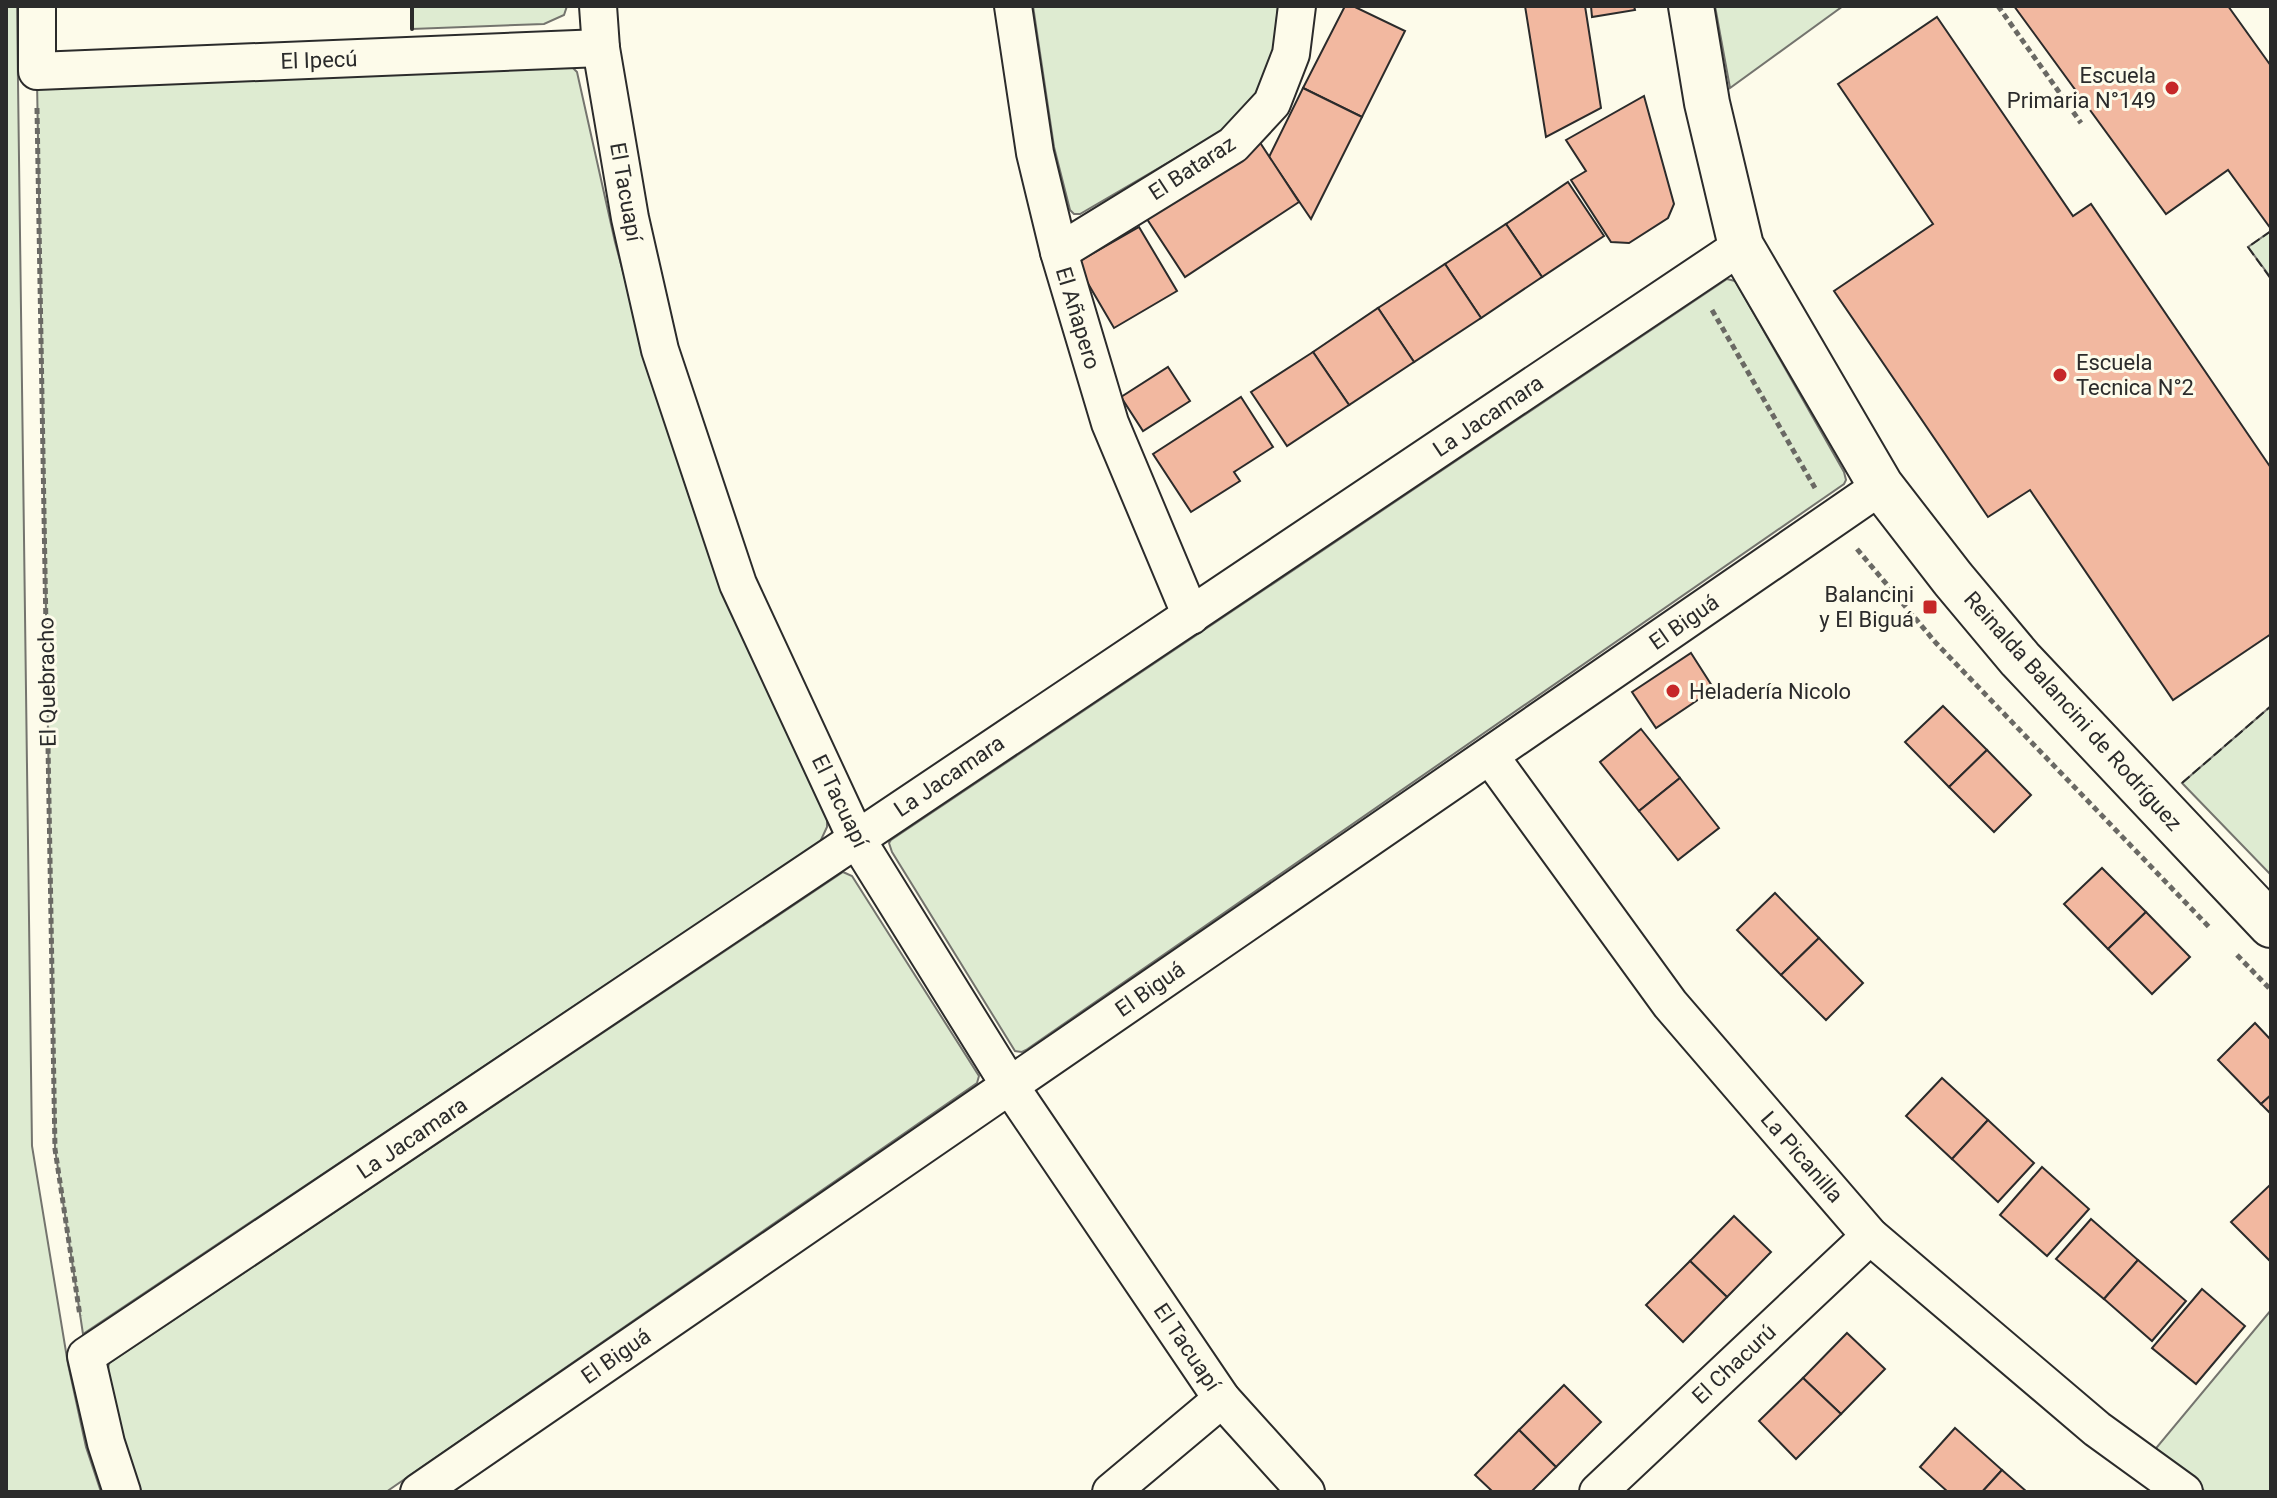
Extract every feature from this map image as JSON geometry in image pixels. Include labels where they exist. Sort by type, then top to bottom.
[{"type":"street","points":[[37,6],[37,71]]},
{"type":"street","name":"El Tacuapí","points":[[598,6],[601,48],[630,218],[660,350],[738,584],[856,838],[1010,1086],[1222,1399],[1306,1492]]},
{"type":"street","name":"El Añapero","points":[[1013,6],[1035,153],[1059,252],[1110,423],[1191,616]]},
{"type":"street","name":"El Bataraz","points":[[1059,252],[1233,145],[1272,103],[1291,54],[1297,6]]},
{"type":"street","name":"Reinalda Balancini de Rodríguez","points":[[1691,6],[1707,103],[1741,246],[1881,486],[2020,659],[2271,925]]},
{"type":"street","name":"El Ipecú","points":[[37,71],[601,48]]},
{"type":"street","name":"La Jacamara","points":[[86,1356],[1741,246]]},
{"type":"street","name":"El Biguá","points":[[419,1492],[1881,486]]},
{"type":"street","name":"La Picanilla","points":[[1490,756],[1670,1004],[1870,1236],[2097,1429],[2184,1492]]},
{"type":"street","name":"El Chacurú","points":[[1598,1492],[1870,1236]]},
{"type":"street","points":[[86,1356],[106,1443],[122,1492]]},
{"type":"street","points":[[1111,1492],[1222,1399]]},
{"type":"path","points":[[1998,6],[2081,123]]},
{"type":"path","name":"El Quebracho","points":[[37,71],[55,1149],[86,1356]]},
{"type":"path","points":[[1694,278],[1833,519],[1936,643],[2217,934]]},
{"type":"path","points":[[2228,946],[2271,990]]},
{"type":"green space","points":[[6,6],[17,6],[32,1146],[68,1364],[86,1447],[101,1492],[6,1492]]},
{"type":"green space","points":[[412,6],[567,6],[564,15],[544,24],[412,29]]},
{"type":"green space","points":[[1033,6],[1278,6],[1274,47],[1257,92],[1222,131],[1080,214],[1074,214],[1070,210],[1054,147]]},
{"type":"green space","points":[[1715,6],[1843,6],[1730,88]]},
{"type":"green space","points":[[569,64],[577,72],[615,242],[647,361],[827,814],[827,827],[820,842],[83,1334],[55,1149],[37,80]]},
{"type":"green space","points":[[2271,231],[2271,278],[2248,247]]},
{"type":"green space","points":[[1727,279],[1737,284],[1844,472],[1844,484],[1026,1050],[1015,1051],[892,852],[891,840]]},
{"type":"green space","points":[[2271,706],[2271,875],[2182,783]]},
{"type":"green space","points":[[843,872],[852,876],[979,1076],[977,1083],[386,1492],[140,1492],[114,1407],[109,1363]]},
{"type":"green space","points":[[2271,1310],[2271,1492],[2206,1492],[2152,1453]]},
{"type":"building","points":[[1345,6],[1353,6],[1405,31],[1362,117],[1303,88]]},
{"type":"building","points":[[1525,6],[1585,6],[1601,108],[1546,137]]},
{"type":"building","points":[[1591,6],[1634,6],[1635,10],[1592,17]]},
{"type":"building","name":"Escuela Primaria N°149","points":[[2014,6],[2228,6],[2271,66],[2271,229],[2228,170],[2166,214]]},
{"type":"building","points":[[1937,17],[2073,216],[2091,204],[2271,468],[2271,634],[2173,700],[2030,490],[1988,517],[1834,291],[1933,224],[1838,84]]},
{"type":"building","points":[[1303,88],[1362,117],[1311,219],[1269,157]]},
{"type":"building","points":[[1644,96],[1674,204],[1668,218],[1629,243],[1611,242],[1571,180],[1586,171],[1566,140]]},
{"type":"building","points":[[1259,141],[1299,202],[1185,277],[1145,216]]},
{"type":"building","points":[[1568,182],[1604,236],[1542,277],[1506,224]]},
{"type":"building","points":[[1506,224],[1542,277],[1481,318],[1445,264]]},
{"type":"building","points":[[1139,227],[1177,291],[1114,328],[1076,263]]},
{"type":"building","points":[[1445,264],[1481,318],[1414,362],[1378,308]]},
{"type":"building","points":[[1378,308],[1414,362],[1349,405],[1313,352]]},
{"type":"building","points":[[1313,352],[1349,405],[1287,446],[1251,392]]},
{"type":"building","points":[[1168,367],[1190,401],[1143,431],[1121,397]]},
{"type":"building","points":[[1241,397],[1273,447],[1234,472],[1240,481],[1191,512],[1153,454]]},
{"type":"building","name":"Heladería Nicolo","points":[[1691,653],[1714,689],[1656,728],[1632,692]]},
{"type":"building","points":[[1943,706],[1987,750],[1949,787],[1905,742]]},
{"type":"building","points":[[1641,729],[1680,778],[1639,811],[1600,762]]},
{"type":"building","points":[[1987,750],[2031,795],[1994,832],[1949,787]]},
{"type":"building","points":[[1680,778],[1719,828],[1678,860],[1639,811]]},
{"type":"building","points":[[2102,868],[2146,912],[2108,949],[2064,904]]},
{"type":"building","points":[[1775,893],[1819,938],[1781,975],[1737,930]]},
{"type":"building","points":[[2146,912],[2190,957],[2152,994],[2108,949]]},
{"type":"building","points":[[1819,938],[1863,983],[1826,1020],[1781,975]]},
{"type":"building","points":[[2255,1023],[2271,1040],[2271,1095],[2261,1104],[2218,1060]]},
{"type":"building","points":[[1942,1078],[1988,1120],[1952,1159],[1906,1116]]},
{"type":"building","points":[[2271,1095],[2271,1114],[2261,1104]]},
{"type":"building","points":[[1988,1120],[2034,1163],[1998,1202],[1952,1159]]},
{"type":"building","points":[[2042,1167],[2089,1209],[2047,1256],[2000,1215]]},
{"type":"building","points":[[2271,1184],[2271,1262],[2231,1222]]},
{"type":"building","points":[[1734,1216],[1771,1252],[1727,1297],[1690,1261]]},
{"type":"building","points":[[2091,1219],[2138,1260],[2104,1299],[2056,1259]]},
{"type":"building","points":[[2138,1260],[2186,1301],[2152,1341],[2104,1299]]},
{"type":"building","points":[[1690,1261],[1727,1297],[1683,1342],[1646,1305]]},
{"type":"building","points":[[2202,1289],[2245,1326],[2196,1384],[2152,1348]]},
{"type":"building","points":[[1847,1333],[1885,1369],[1841,1414],[1803,1378]]},
{"type":"building","points":[[1803,1378],[1841,1414],[1796,1459],[1759,1421]]},
{"type":"building","points":[[1564,1385],[1601,1422],[1556,1467],[1519,1430]]},
{"type":"building","points":[[1955,1428],[2002,1470],[1982,1492],[1948,1492],[1920,1467]]},
{"type":"building","points":[[1519,1430],[1556,1467],[1531,1492],[1493,1492],[1475,1475]]},
{"type":"building","points":[[2002,1470],[2027,1492],[1982,1492]]},
{"type":"fence","points":[[2271,231],[2248,247],[2271,279]]},
{"type":"fence","points":[[2182,783],[2271,706]]},
{"type":"wall","points":[[412,6],[412,29]]},
{"type":"place","name":"Escuela Primaria N°149","points":[[2172,88]]},
{"type":"place","name":"Escuela Tecnica N°2","points":[[2060,375]]},
{"type":"place","name":"Balancini y El Biguá","points":[[1930,607]]},
{"type":"place","name":"Heladería Nicolo","points":[[1673,691]]}]
